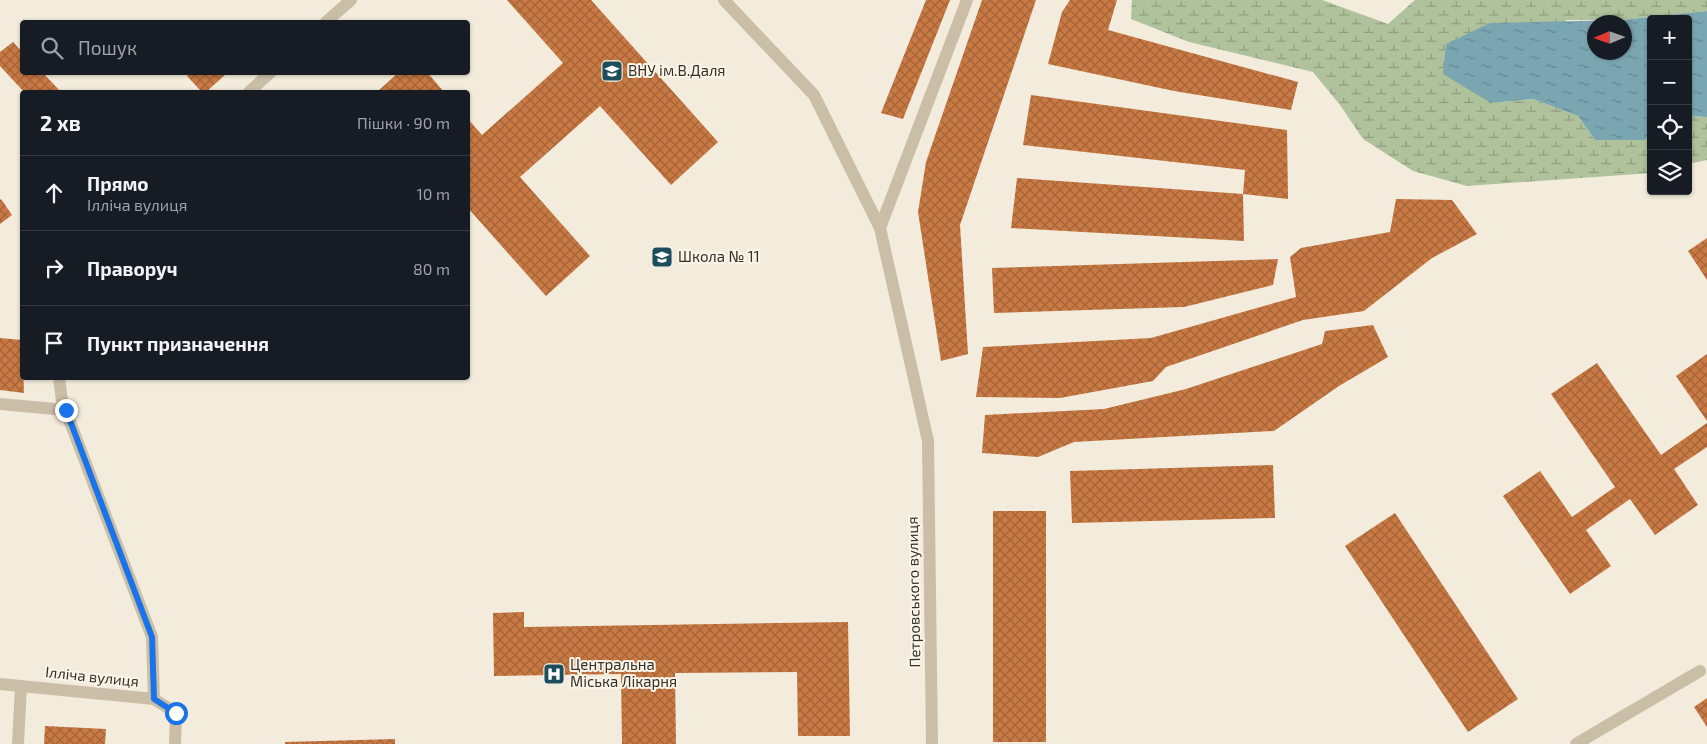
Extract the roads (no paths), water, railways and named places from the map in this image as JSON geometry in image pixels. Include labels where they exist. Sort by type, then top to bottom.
[{"type":"street","points":[[328,20],[351,0]]},
{"type":"street","name":"Петровського вулиця","points":[[724,0],[814,95],[880,228],[928,440],[932,744]]},
{"type":"street","points":[[880,228],[967,0]]},
{"type":"street","points":[[250,90],[268,75]]},
{"type":"street","points":[[59,380],[66,410],[152,637],[154,699]]},
{"type":"street","points":[[0,404],[66,410]]},
{"type":"street","points":[[1576,744],[1700,672]]},
{"type":"street","name":"Ілліча вулиця","points":[[0,684],[154,699],[176,713],[175,744]]},
{"type":"street","points":[[18,744],[21,686]]},
{"type":"water","points":[[1707,11],[1707,117],[1692,116],[1692,15],[1669,15]]},
{"type":"water","points":[[1647,17],[1647,138],[1644,140],[1595,140],[1578,116],[1533,99],[1491,103],[1443,74],[1446,44],[1490,23],[1587,21],[1587,60],[1632,60],[1632,19]]},
{"type":"place","name":"ВНУ ім.В.Даля","points":[[612,71]]},
{"type":"place","name":"Школа № 11","points":[[662,257]]},
{"type":"place","name":"Центральна Міська Лікарня","points":[[554,674]]}]
